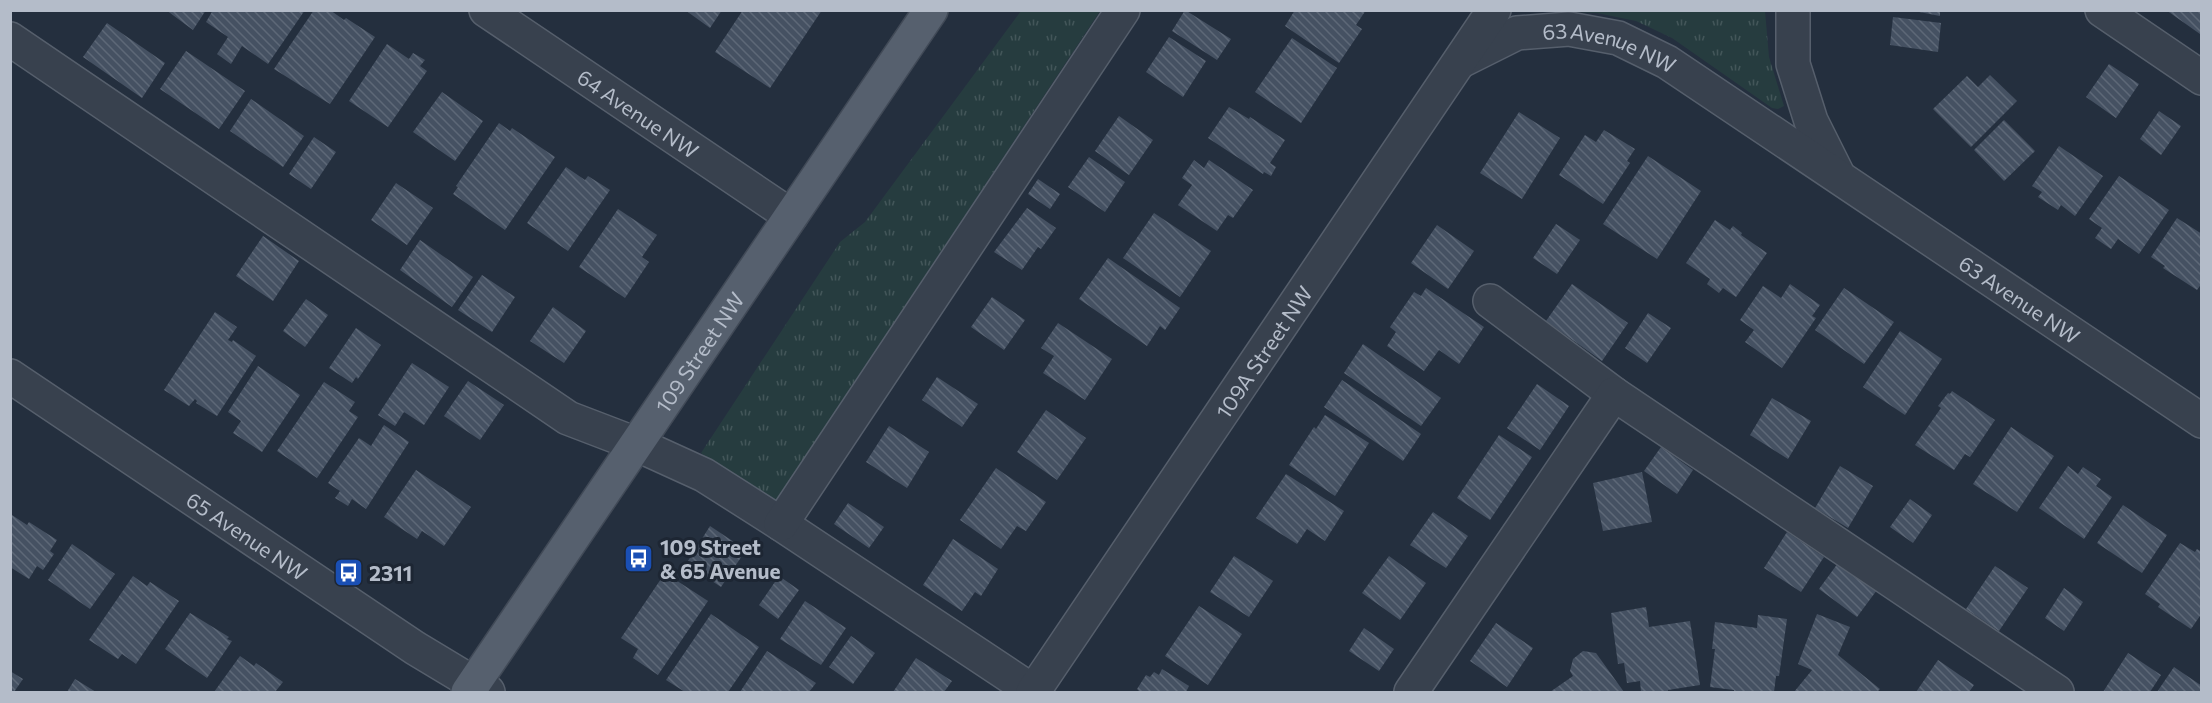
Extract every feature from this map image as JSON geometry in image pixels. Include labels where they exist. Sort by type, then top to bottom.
[{"type":"main road","name":"109 Street NW","points":[[477,690],[636,444],[931,10]]},
{"type":"street","name":"64 Avenue NW","points":[[486,10],[791,216]]},
{"type":"street","points":[[781,524],[1123,10]]},
{"type":"street","name":"109A Street NW","points":[[1033,692],[1494,10]]},
{"type":"street","name":"63 Avenue NW","points":[[1793,10],[1793,64],[1811,121],[1838,175]]},
{"type":"street","points":[[2102,10],[2202,78]]},
{"type":"street","name":"63 Avenue NW","points":[[1461,61],[1517,33],[1569,29],[1618,38],[1667,62],[2202,421]]},
{"type":"street","points":[[10,39],[567,418],[636,444],[704,475],[1033,692]]},
{"type":"street","points":[[1490,301],[1614,394],[2057,693]]},
{"type":"street","name":"65 Avenue NW","points":[[10,375],[477,690]]},
{"type":"street","points":[[1411,693],[1614,394]]},
{"type":"green space","points":[[1021,11],[1100,11],[772,507],[701,453],[840,242],[865,222]]},
{"type":"green space","points":[[1555,11],[1765,11],[1769,57],[1784,106],[1778,109],[1772,108],[1672,38],[1636,21],[1597,13]]},
{"type":"building","points":[[166,10],[206,10],[193,30]]},
{"type":"building","points":[[213,10],[305,10],[268,64],[242,46],[231,64],[217,54],[228,37],[206,22]]},
{"type":"building","points":[[314,10],[330,10],[375,37],[330,104],[274,69]]},
{"type":"building","points":[[685,10],[722,10],[710,28]]},
{"type":"building","points":[[743,10],[822,10],[770,88],[715,52]]},
{"type":"building","points":[[1185,10],[1231,39],[1217,60],[1172,31]]},
{"type":"building","points":[[1295,10],[1366,10],[1356,25],[1362,29],[1339,63],[1285,26]]},
{"type":"building","points":[[1909,10],[1940,10],[1940,16]]},
{"type":"building","points":[[2166,10],[2202,10],[2202,32],[2200,34]]},
{"type":"building","points":[[1893,17],[1941,23],[1938,52],[1890,45]]},
{"type":"building","points":[[107,23],[165,63],[142,98],[83,57]]},
{"type":"building","points":[[1169,37],[1206,61],[1183,97],[1146,72]]},
{"type":"building","points":[[1292,38],[1337,68],[1301,123],[1255,92]]},
{"type":"building","points":[[387,44],[409,59],[413,53],[425,60],[420,66],[427,71],[388,127],[349,101]]},
{"type":"building","points":[[186,51],[245,91],[219,129],[160,89]]},
{"type":"building","points":[[2109,64],[2139,84],[2116,118],[2086,97]]},
{"type":"building","points":[[1990,75],[2017,101],[1971,147],[1933,109],[1967,76],[1978,87]]},
{"type":"building","points":[[442,92],[483,121],[455,161],[413,132]]},
{"type":"building","points":[[251,99],[304,136],[283,167],[230,131]]},
{"type":"building","points":[[1229,107],[1249,119],[1250,117],[1285,140],[1270,163],[1276,167],[1271,176],[1264,172],[1263,174],[1208,138]]},
{"type":"building","points":[[2159,111],[2181,126],[2161,155],[2140,139]]},
{"type":"building","points":[[1519,112],[1560,138],[1522,199],[1480,173]]},
{"type":"building","points":[[1119,116],[1153,140],[1129,175],[1095,151]]},
{"type":"building","points":[[2004,120],[2035,151],[2004,181],[1974,150]]},
{"type":"building","points":[[499,123],[510,131],[512,128],[555,157],[505,230],[453,194],[458,187],[456,186]]},
{"type":"building","points":[[1604,130],[1635,149],[1627,161],[1630,163],[1603,204],[1559,175],[1585,135],[1596,142]]},
{"type":"building","points":[[314,137],[336,152],[311,189],[289,174]]},
{"type":"building","points":[[2059,146],[2103,176],[2075,216],[2061,205],[2058,210],[2038,197],[2042,192],[2032,186]]},
{"type":"building","points":[[1648,156],[1701,191],[1657,259],[1603,224]]},
{"type":"building","points":[[1089,157],[1125,182],[1105,212],[1068,187]]},
{"type":"building","points":[[1194,160],[1204,168],[1209,160],[1253,190],[1233,218],[1228,215],[1217,231],[1178,205],[1192,185],[1182,178]]},
{"type":"building","points":[[566,167],[585,180],[588,176],[610,190],[568,251],[527,223]]},
{"type":"building","points":[[2119,176],[2169,210],[2139,254],[2118,239],[2111,249],[2095,238],[2102,228],[2089,219]]},
{"type":"building","points":[[1038,179],[1060,194],[1050,209],[1028,194]]},
{"type":"building","points":[[396,183],[433,208],[407,245],[371,220]]},
{"type":"building","points":[[1027,208],[1056,228],[1041,249],[1038,247],[1022,270],[994,252]]},
{"type":"building","points":[[618,209],[657,235],[642,257],[649,262],[625,298],[579,267]]},
{"type":"building","points":[[1154,213],[1211,251],[1180,297],[1123,258]]},
{"type":"building","points":[[2177,218],[2202,234],[2202,283],[2197,290],[2163,268],[2165,266],[2151,257]]},
{"type":"building","points":[[1715,220],[1730,230],[1733,226],[1742,233],[1741,235],[1767,253],[1736,297],[1723,288],[1719,293],[1707,284],[1710,279],[1686,263]]},
{"type":"building","points":[[1556,224],[1580,240],[1557,274],[1533,258]]},
{"type":"building","points":[[1437,225],[1474,251],[1448,289],[1411,263]]},
{"type":"building","points":[[263,236],[299,261],[273,301],[236,276]]},
{"type":"building","points":[[420,240],[473,277],[452,307],[400,270]]},
{"type":"building","points":[[1108,258],[1180,308],[1165,330],[1160,326],[1147,346],[1079,299]]},
{"type":"building","points":[[482,275],[515,297],[492,332],[458,310]]},
{"type":"building","points":[[1572,284],[1628,323],[1602,361],[1546,321]]},
{"type":"building","points":[[1790,284],[1820,305],[1812,316],[1816,318],[1782,368],[1745,342],[1754,330],[1740,320],[1763,286],[1781,298]]},
{"type":"building","points":[[1426,288],[1484,327],[1459,364],[1439,350],[1424,371],[1387,346],[1396,332],[1390,327],[1414,292],[1421,296]]},
{"type":"building","points":[[1844,288],[1894,322],[1864,364],[1815,330]]},
{"type":"building","points":[[992,297],[1025,320],[1004,350],[971,327]]},
{"type":"building","points":[[306,299],[328,315],[305,347],[283,331]]},
{"type":"building","points":[[553,307],[586,331],[564,363],[530,341]]},
{"type":"building","points":[[215,312],[237,327],[228,340],[232,342],[233,340],[256,356],[217,416],[196,403],[195,399],[189,406],[164,390]]},
{"type":"building","points":[[1648,313],[1671,328],[1647,363],[1625,348]]},
{"type":"building","points":[[1058,323],[1112,359],[1085,400],[1043,373],[1054,356],[1041,348]]},
{"type":"building","points":[[356,328],[381,345],[358,379],[356,377],[352,383],[329,368]]},
{"type":"building","points":[[1900,331],[1942,359],[1905,415],[1863,387]]},
{"type":"building","points":[[1363,344],[1441,398],[1421,426],[1344,373]]},
{"type":"building","points":[[412,363],[449,387],[424,425],[404,412],[395,426],[378,415]]},
{"type":"building","points":[[258,366],[300,395],[262,452],[233,433],[241,421],[228,412]]},
{"type":"building","points":[[937,377],[978,404],[962,427],[922,400]]},
{"type":"building","points":[[1342,380],[1421,434],[1403,461],[1324,407]]},
{"type":"building","points":[[468,381],[504,405],[480,440],[444,416]]},
{"type":"building","points":[[324,382],[355,402],[349,411],[358,417],[317,478],[277,451]]},
{"type":"building","points":[[1537,384],[1569,406],[1540,450],[1507,428]]},
{"type":"building","points":[[1952,391],[1995,420],[1970,457],[1965,454],[1954,470],[1915,445],[1941,408],[1938,406]]},
{"type":"building","points":[[1772,398],[1811,421],[1788,459],[1750,435]]},
{"type":"building","points":[[1046,410],[1086,438],[1057,480],[1017,452]]},
{"type":"building","points":[[1325,415],[1369,443],[1335,496],[1289,465],[1314,427],[1316,429]]},
{"type":"building","points":[[384,425],[409,442],[366,509],[352,499],[348,506],[335,498],[340,491],[328,483],[359,438],[371,446]]},
{"type":"building","points":[[889,426],[929,452],[907,488],[866,462]]},
{"type":"building","points":[[2011,427],[2054,456],[2017,512],[1973,484]]},
{"type":"building","points":[[1499,435],[1532,457],[1490,520],[1457,498]]},
{"type":"building","points":[[1661,447],[1693,470],[1677,494],[1644,471]]},
{"type":"building","points":[[1840,466],[1873,486],[1848,528],[1815,508]]},
{"type":"building","points":[[2068,466],[2078,474],[2083,467],[2101,479],[2096,486],[2112,497],[2084,539],[2039,508]]},
{"type":"building","points":[[996,468],[1046,502],[1026,531],[1017,526],[1001,549],[960,520]]},
{"type":"building","points":[[416,470],[471,507],[444,546],[422,531],[417,539],[384,517]]},
{"type":"building","points":[[1642,472],[1652,522],[1603,531],[1593,483]]},
{"type":"building","points":[[1286,474],[1344,511],[1325,541],[1307,529],[1297,544],[1256,518]]},
{"type":"building","points":[[1910,499],[1932,515],[1913,543],[1890,527]]},
{"type":"building","points":[[848,503],[884,527],[869,548],[834,524]]},
{"type":"building","points":[[2123,505],[2167,535],[2142,573],[2097,543]]},
{"type":"building","points":[[1433,512],[1468,536],[1446,568],[1410,545]]},
{"type":"building","points":[[12,515],[27,525],[29,522],[57,540],[50,551],[54,554],[43,570],[37,566],[29,579],[10,567]]},
{"type":"building","points":[[710,526],[746,550],[721,587],[686,564]]},
{"type":"building","points":[[1787,532],[1824,557],[1801,592],[1764,568]]},
{"type":"building","points":[[953,539],[998,569],[981,596],[975,592],[962,611],[923,585]]},
{"type":"building","points":[[2180,543],[2195,552],[2197,549],[2202,552],[2202,613],[2191,629],[2158,607],[2160,604],[2145,594]]},
{"type":"building","points":[[72,544],[115,574],[90,609],[48,580]]},
{"type":"building","points":[[1234,556],[1273,581],[1249,617],[1210,592]]},
{"type":"building","points":[[1389,556],[1426,583],[1400,620],[1362,593]]},
{"type":"building","points":[[1838,563],[1877,590],[1857,617],[1819,589]]},
{"type":"building","points":[[1995,566],[2028,588],[1999,631],[1966,609]]},
{"type":"building","points":[[665,573],[708,601],[658,675],[633,658],[638,649],[621,638]]},
{"type":"building","points":[[133,576],[147,586],[150,582],[179,601],[136,664],[122,654],[118,659],[89,640]]},
{"type":"building","points":[[779,576],[799,590],[778,619],[759,605]]},
{"type":"building","points":[[2064,588],[2083,602],[2064,631],[2045,618]]},
{"type":"building","points":[[805,601],[846,628],[821,665],[780,639]]},
{"type":"building","points":[[1199,606],[1242,634],[1208,685],[1165,656]]},
{"type":"building","points":[[1646,607],[1649,627],[1690,621],[1700,685],[1668,690],[1668,692],[1641,692],[1640,681],[1627,683],[1624,663],[1618,664],[1611,613]]},
{"type":"building","points":[[190,613],[232,641],[207,678],[165,649]]},
{"type":"building","points":[[711,614],[759,647],[728,692],[685,692],[666,680]]},
{"type":"building","points":[[1817,614],[1850,627],[1838,655],[1880,689],[1877,692],[1794,692],[1812,670],[1798,664]]},
{"type":"building","points":[[1758,615],[1787,619],[1779,676],[1776,676],[1774,692],[1734,692],[1734,690],[1710,687],[1715,649],[1712,649],[1715,622],[1757,628]]},
{"type":"building","points":[[1496,623],[1533,648],[1507,687],[1470,661]]},
{"type":"building","points":[[1364,628],[1394,649],[1379,671],[1349,651]]},
{"type":"building","points":[[851,636],[875,653],[853,684],[829,667]]},
{"type":"building","points":[[767,651],[816,683],[809,692],[740,692]]},
{"type":"building","points":[[1583,651],[1596,653],[1624,692],[1550,692],[1573,676],[1570,671],[1573,659]]},
{"type":"building","points":[[2128,653],[2161,675],[2150,692],[2103,692]]},
{"type":"building","points":[[240,656],[254,666],[256,663],[283,682],[275,692],[214,692]]},
{"type":"building","points":[[916,658],[952,681],[944,692],[893,692]]},
{"type":"building","points":[[1938,660],[1974,685],[1969,692],[1916,692]]},
{"type":"building","points":[[2174,667],[2202,686],[2202,692],[2157,692]]},
{"type":"building","points":[[1162,669],[1189,686],[1186,692],[1138,692],[1137,689],[1146,675],[1150,677],[1154,672],[1159,675]]},
{"type":"building","points":[[10,671],[23,679],[14,692],[10,692]]},
{"type":"building","points":[[75,679],[96,692],[67,692]]},
{"type":"place","name":"109 Street & 65 Avenue","points":[[639,558]]},
{"type":"place","name":"2311","points":[[348,572]]}]
